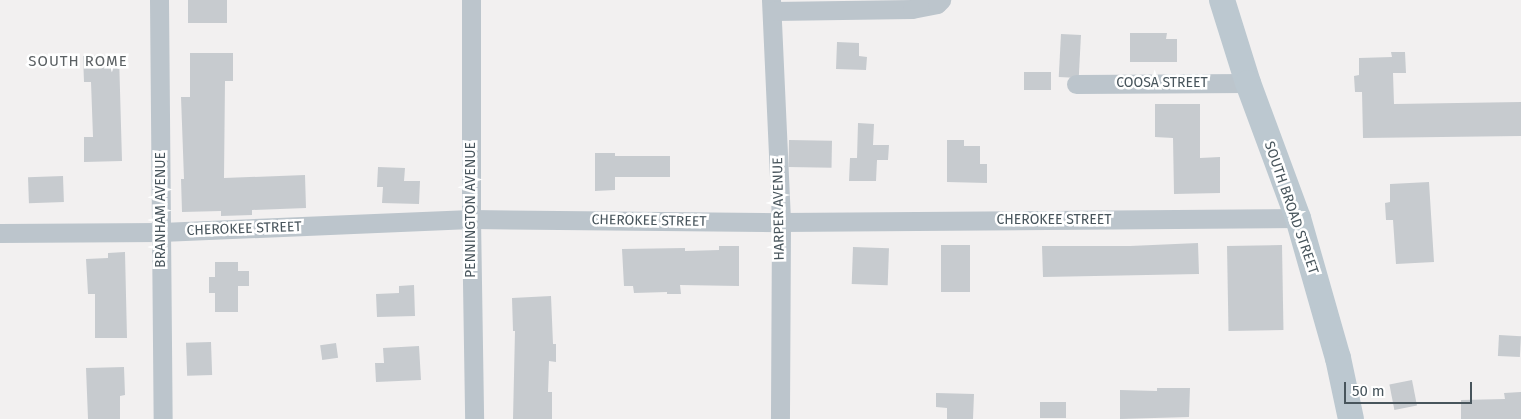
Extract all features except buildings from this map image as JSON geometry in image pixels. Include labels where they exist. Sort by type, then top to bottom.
[{"type":"main road","name":"SOUTH BROAD STREET","points":[[1222,0],[1248,83],[1298,218],[1338,358],[1351,419]]},
{"type":"street","name":"BRANHAM AVENUE","points":[[159,0],[163,419]]},
{"type":"street","name":"PENNINGTON AVENUE","points":[[470,0],[470,219],[474,419]]},
{"type":"street","points":[[772,6],[912,9],[939,2]]},
{"type":"street","name":"HARPER AVENUE","points":[[772,6],[781,222],[780,419]]},
{"type":"street","name":"COOSA STREET","points":[[1076,84],[1248,83]]},
{"type":"street","name":"CHEROKEE STREET","points":[[0,233],[161,232],[470,219],[781,222],[1298,218]]},
{"type":"district","name":"SOUTH ROME","points":[[78,62]]}]
